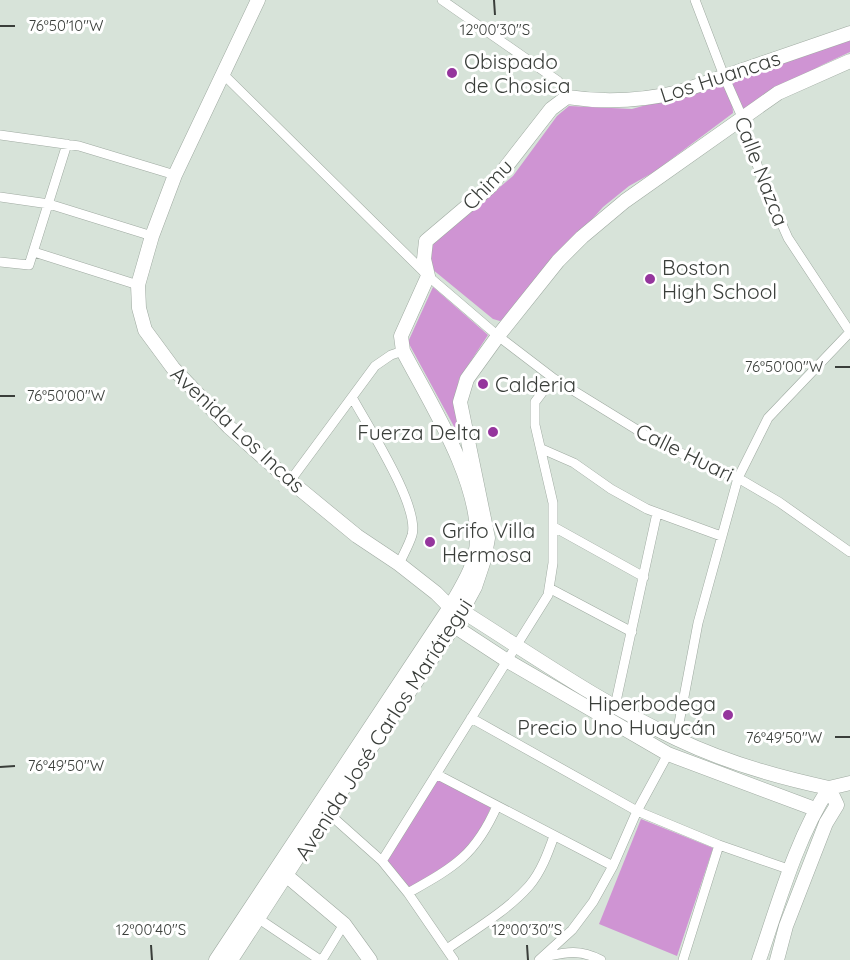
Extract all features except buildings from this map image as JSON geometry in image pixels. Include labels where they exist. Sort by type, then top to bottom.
[{"type":"main road","name":"Avenida Los Incas","points":[[258,0],[175,175],[152,236],[138,285],[139,308],[145,330],[159,351],[172,368],[229,427],[290,481],[357,536],[399,564],[456,609],[615,706],[676,739],[781,776],[829,788]]},
{"type":"main road","name":"Los Huancas","points":[[567,97],[593,101],[622,101],[678,92],[850,33]]},
{"type":"main road","name":"Avenida José Carlos Mariátegui","points":[[231,960],[259,919],[282,872],[456,609],[475,587],[488,538],[460,402],[467,380],[498,336],[558,261],[582,237],[641,189],[778,93],[850,61]]},
{"type":"main road","name":"Chimu","points":[[428,276],[424,259],[426,241],[491,186],[551,109],[567,97]]},
{"type":"main road","points":[[403,351],[401,336],[428,276]]},
{"type":"main road","name":"Avenida José Carlos Mariátegui","points":[[216,960],[327,812],[454,626],[456,609],[474,558],[477,539],[474,509],[466,479],[450,443],[403,351]]},
{"type":"main road","points":[[454,626],[506,660],[668,754],[815,809],[844,803]]},
{"type":"main road","points":[[777,960],[780,923],[791,870],[815,809],[829,788],[850,783]]},
{"type":"main road","points":[[829,788],[844,803]]},
{"type":"main road","points":[[759,960],[780,923],[826,824],[844,803]]},
{"type":"main road","points":[[282,872],[344,924],[370,960]]},
{"type":"street","points":[[442,0],[558,81],[567,97]]},
{"type":"street","name":"Calle Nazca","points":[[695,0],[742,117],[761,177],[788,238],[850,332]]},
{"type":"street","name":"Calle Huari","points":[[223,74],[428,276],[520,353],[553,378],[660,444],[738,478],[778,502],[850,552]]},
{"type":"street","points":[[0,135],[79,146],[175,175]]},
{"type":"street","points":[[0,262],[29,264],[67,144]]},
{"type":"street","points":[[0,197],[49,204],[152,236]]},
{"type":"street","points":[[34,252],[138,285]]},
{"type":"street","points":[[676,739],[698,623],[738,478],[768,418],[850,332]]},
{"type":"street","points":[[290,481],[375,366],[391,355],[403,351]]},
{"type":"street","points":[[382,861],[548,595],[553,563],[553,503],[535,425],[535,402],[553,378]]},
{"type":"street","points":[[352,397],[409,505],[412,534],[399,564]]},
{"type":"street","points":[[542,448],[574,463],[611,489],[647,510],[721,536]]},
{"type":"street","points":[[615,706],[657,513]]},
{"type":"street","points":[[554,527],[644,577]]},
{"type":"street","points":[[549,588],[632,632]]},
{"type":"street","points":[[471,718],[637,811],[719,845],[791,870]]},
{"type":"street","points":[[541,958],[572,930],[593,902],[614,866],[637,811],[668,754]]},
{"type":"street","points":[[436,774],[614,866]]},
{"type":"street","points":[[408,893],[440,875],[477,845],[489,826],[497,806]]},
{"type":"street","points":[[327,812],[382,861],[408,893],[454,960]]},
{"type":"street","points":[[447,949],[525,890],[547,856],[554,836]]},
{"type":"street","points":[[683,960],[719,845]]},
{"type":"street","points":[[259,919],[321,960],[344,924]]},
{"type":"street","points":[[541,958],[570,952],[588,953],[602,960]]},
{"type":"shaded area","points":[[850,37],[850,52],[741,110],[728,72]]},
{"type":"shaded area","points":[[719,81],[729,96],[733,113],[603,207],[505,318],[500,321],[493,319],[432,269],[430,256],[434,243],[513,176],[557,116],[569,106],[632,109]]},
{"type":"shaded area","points":[[433,287],[488,335],[459,379],[457,391],[463,443],[408,342]]},
{"type":"shaded area","points":[[437,777],[491,807],[480,832],[456,859],[408,889],[385,860]]},
{"type":"shaded area","points":[[641,819],[713,848],[677,956],[599,924]]},
{"type":"place","name":"Obispado de Chosica","points":[[452,73]]},
{"type":"place","name":"Boston High School","points":[[650,279]]},
{"type":"place","name":"Calderia","points":[[483,384]]},
{"type":"place","name":"Fuerza Delta","points":[[493,432]]},
{"type":"place","name":"Grifo Villa Hermosa","points":[[430,542]]},
{"type":"place","name":"Hiperbodega Precio Uno Huaycán","points":[[728,715]]}]
